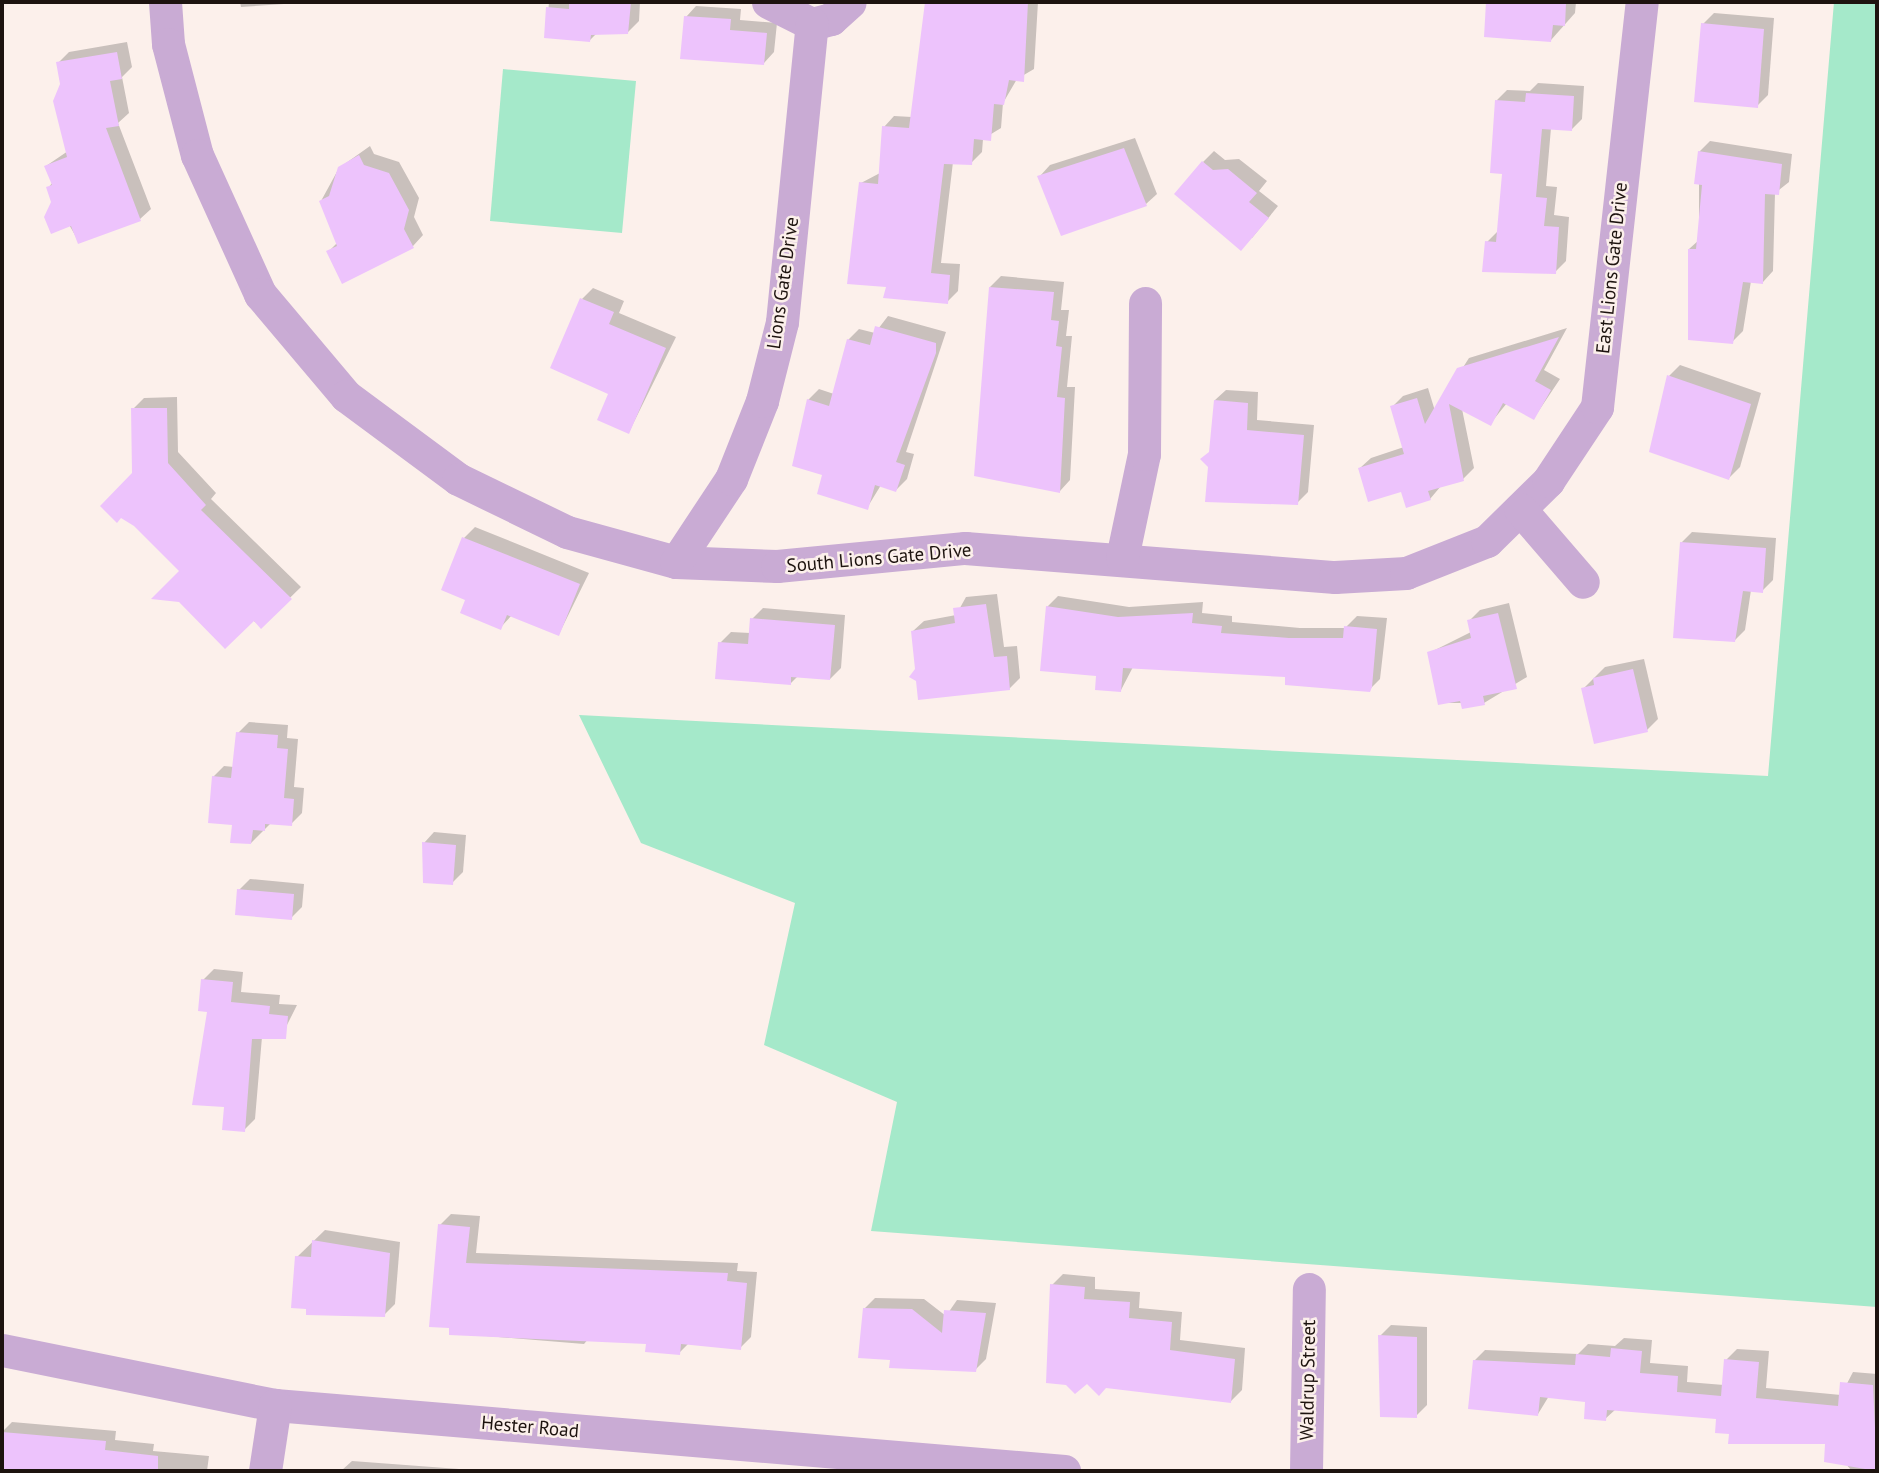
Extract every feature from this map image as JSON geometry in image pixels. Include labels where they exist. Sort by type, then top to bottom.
[{"type":"street","name":"South Lions Gate Drive","points":[[165,2],[183,107],[219,209],[260,294],[346,396],[458,479],[567,532],[676,562],[777,566],[965,548],[1122,558],[1335,577],[1406,573],[1487,541],[1520,509]]},
{"type":"street","points":[[768,2],[812,24],[831,19],[850,2]]},
{"type":"street","name":"East Lions Gate Drive","points":[[1520,509],[1548,481],[1597,407],[1642,2]]},
{"type":"street","name":"Lions Gate Drive","points":[[676,562],[732,479],[762,401],[782,322],[812,24]]},
{"type":"street","points":[[1122,558],[1144,454],[1145,303]]},
{"type":"street","points":[[1520,509],[1583,582]]},
{"type":"street","name":"Waldrup Street","points":[[1306,1471],[1309,1289]]},
{"type":"street","name":"Hester Road","points":[[2,1350],[275,1405],[1064,1471]]},
{"type":"street","points":[[265,1471],[275,1405]]},
{"type":"green space","points":[[1834,2],[1877,2],[1877,1307],[871,1231],[897,1102],[764,1045],[795,903],[641,843],[579,715],[1768,776]]},
{"type":"green space","points":[[503,69],[636,81],[622,233],[490,221]]},
{"type":"building","points":[[569,2],[631,2],[628,34],[591,35],[590,42],[544,38],[546,7],[569,9]]},
{"type":"building","points":[[925,2],[1028,2],[1024,82],[1009,80],[1004,105],[994,104],[991,141],[974,139],[972,165],[944,164],[931,273],[950,275],[948,304],[883,298],[886,287],[847,284],[859,182],[878,184],[882,126],[909,128]]},
{"type":"building","points":[[1486,2],[1566,3],[1565,26],[1553,25],[1551,42],[1484,37]]},
{"type":"building","points":[[684,16],[731,19],[730,30],[767,33],[764,65],[680,59]]},
{"type":"building","points":[[1701,23],[1764,29],[1758,108],[1694,102]]},
{"type":"building","points":[[117,52],[122,79],[110,81],[119,126],[106,128],[141,221],[78,244],[71,226],[51,234],[44,217],[51,202],[46,187],[52,185],[44,166],[67,157],[53,101],[60,84],[56,62]]},
{"type":"building","points":[[1526,93],[1574,96],[1572,131],[1542,129],[1536,197],[1547,198],[1544,226],[1559,227],[1556,274],[1482,272],[1485,241],[1496,242],[1502,174],[1490,173],[1495,100],[1525,102]]},
{"type":"building","points":[[1124,148],[1147,206],[1061,236],[1037,176]]},
{"type":"building","points":[[1698,151],[1782,164],[1779,195],[1765,194],[1763,284],[1743,282],[1733,344],[1688,340],[1688,249],[1696,249],[1702,185],[1694,184]]},
{"type":"building","points":[[359,155],[364,165],[389,173],[409,210],[404,229],[414,248],[342,284],[326,251],[337,246],[319,201],[329,196],[338,167]]},
{"type":"building","points":[[1202,161],[1213,170],[1228,169],[1257,193],[1249,202],[1269,218],[1241,251],[1174,194]]},
{"type":"building","points":[[989,287],[1054,292],[1051,320],[1059,321],[1056,346],[1062,347],[1057,397],[1065,398],[1060,493],[974,476]]},
{"type":"building","points":[[580,298],[614,312],[609,324],[666,348],[629,434],[597,420],[608,394],[550,368]]},
{"type":"building","points":[[875,326],[936,343],[936,353],[896,462],[905,465],[896,492],[875,485],[868,510],[817,494],[822,475],[792,466],[807,399],[829,406],[847,339],[870,345]]},
{"type":"building","points":[[1559,337],[1535,381],[1551,390],[1534,420],[1503,403],[1491,426],[1449,404],[1464,481],[1428,491],[1431,500],[1406,508],[1401,492],[1368,502],[1358,468],[1404,454],[1390,406],[1417,398],[1425,424],[1457,368]]},
{"type":"building","points":[[1667,375],[1751,404],[1729,480],[1649,452]]},
{"type":"building","points":[[1214,400],[1248,403],[1247,430],[1304,435],[1298,505],[1205,502],[1208,467],[1200,459],[1209,452]]},
{"type":"building","points":[[131,408],[167,408],[168,463],[206,505],[201,510],[292,599],[261,629],[254,621],[225,649],[179,602],[151,599],[179,571],[134,526],[121,518],[117,523],[100,506],[132,473]]},
{"type":"building","points":[[462,537],[580,584],[559,636],[507,615],[501,630],[460,613],[465,600],[441,590]]},
{"type":"building","points":[[1680,542],[1766,548],[1763,593],[1743,591],[1735,642],[1673,638]]},
{"type":"building","points":[[986,604],[994,657],[1007,656],[1010,690],[918,700],[916,681],[909,677],[915,669],[911,631],[955,623],[953,608]]},
{"type":"building","points":[[1046,606],[1118,617],[1193,613],[1192,623],[1222,626],[1221,633],[1289,638],[1343,638],[1344,626],[1377,629],[1372,687],[1370,692],[1285,685],[1285,677],[1123,668],[1121,692],[1095,690],[1096,676],[1040,671]]},
{"type":"building","points":[[1498,613],[1517,689],[1483,696],[1485,705],[1462,709],[1460,701],[1438,705],[1427,652],[1471,638],[1467,620]]},
{"type":"building","points":[[750,618],[835,625],[830,680],[791,677],[791,685],[715,679],[718,642],[748,644]]},
{"type":"building","points":[[1633,669],[1648,732],[1594,744],[1581,688],[1594,685],[1593,678]]},
{"type":"building","points":[[236,732],[278,735],[277,748],[288,749],[284,798],[294,799],[292,826],[265,824],[265,831],[253,830],[251,844],[230,843],[232,825],[208,823],[212,776],[231,778]]},
{"type":"building","points":[[422,842],[456,845],[453,885],[423,883]]},
{"type":"building","points":[[237,889],[294,894],[292,920],[235,915]]},
{"type":"building","points":[[201,979],[233,982],[231,1002],[270,1006],[269,1014],[288,1016],[286,1039],[252,1039],[245,1132],[222,1130],[224,1107],[192,1105],[207,1012],[198,1011]]},
{"type":"building","points":[[438,1224],[470,1227],[466,1263],[728,1273],[727,1281],[747,1283],[741,1350],[681,1344],[680,1355],[645,1352],[646,1344],[449,1335],[449,1328],[429,1327]]},
{"type":"building","points":[[312,1240],[390,1253],[385,1317],[306,1315],[306,1309],[291,1308],[295,1256],[311,1257]]},
{"type":"building","points":[[1050,1284],[1085,1287],[1084,1299],[1130,1302],[1129,1318],[1172,1322],[1170,1350],[1235,1359],[1231,1403],[1106,1388],[1099,1396],[1087,1384],[1075,1394],[1066,1385],[1046,1383]]},
{"type":"building","points":[[863,1308],[912,1309],[942,1333],[944,1310],[986,1313],[976,1372],[889,1368],[890,1360],[858,1358]]},
{"type":"building","points":[[1378,1335],[1417,1337],[1417,1418],[1380,1417]]},
{"type":"building","points":[[1611,1348],[1642,1351],[1640,1373],[1678,1376],[1677,1392],[1721,1396],[1724,1359],[1759,1362],[1756,1398],[1838,1406],[1840,1382],[1873,1385],[1877,1471],[1824,1462],[1825,1444],[1728,1444],[1729,1434],[1715,1433],[1716,1419],[1607,1410],[1606,1421],[1584,1419],[1585,1402],[1540,1397],[1538,1416],[1468,1409],[1473,1360],[1575,1365],[1576,1354],[1610,1357]]},
{"type":"building","points":[[2,1432],[106,1441],[105,1450],[158,1456],[158,1471],[2,1471]]}]
